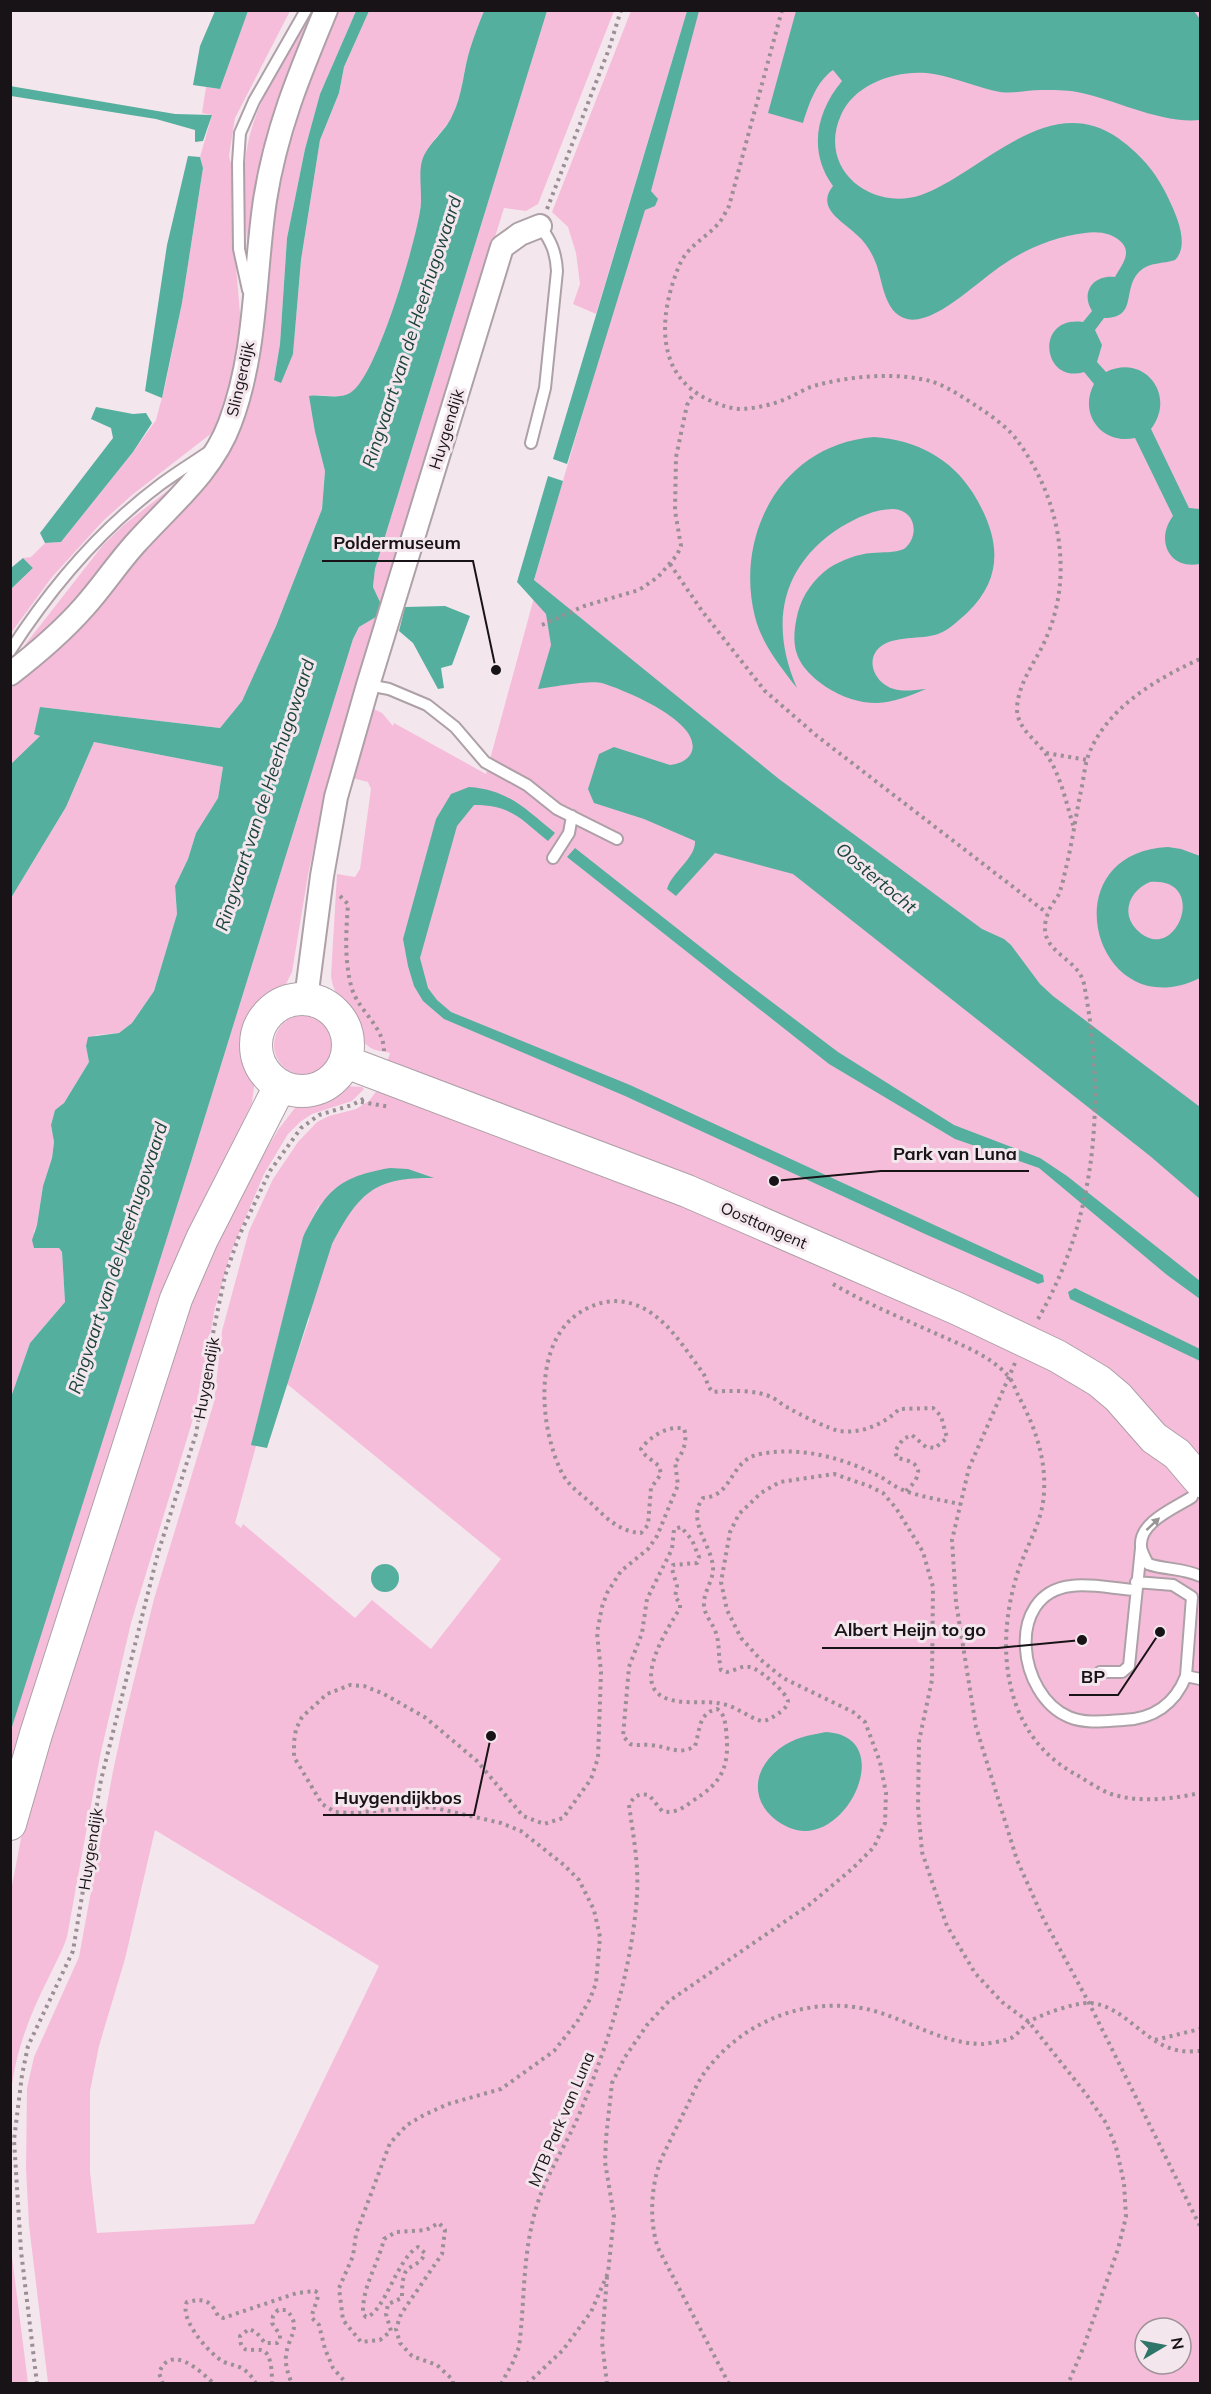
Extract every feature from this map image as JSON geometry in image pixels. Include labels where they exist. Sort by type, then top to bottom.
[{"type":"main road","points":[[306,999],[323,1004],[338,1015],[348,1038],[346,1062],[340,1074],[330,1083],[305,1092],[292,1091],[269,1078],[261,1066],[257,1053],[258,1032],[268,1014],[279,1005],[292,1000],[306,999]]},
{"type":"main road","name":"Oosttangent","points":[[346,1062],[687,1191],[947,1304],[1057,1356],[1099,1382],[1118,1398],[1154,1438],[1177,1454],[1198,1495]]},
{"type":"main road","points":[[10,1824],[39,1723],[176,1299],[202,1239],[280,1086]]},
{"type":"street","name":"Slingerdijk","points":[[10,674],[36,654],[85,606],[134,545],[193,483],[221,444],[240,392],[248,355],[265,202],[273,154],[291,92],[326,10]]},
{"type":"street","name":"Huygendijk","points":[[306,999],[322,876],[336,797],[368,685],[502,247],[520,234],[540,226]]},
{"type":"lane","points":[[253,314],[239,249],[240,133],[254,101],[306,10]]},
{"type":"lane","points":[[531,443],[545,388],[557,271],[553,246],[540,226]]},
{"type":"lane","points":[[10,651],[65,575],[89,549],[160,484],[221,444]]},
{"type":"lane","points":[[368,685],[389,689],[427,705],[455,727],[485,762],[527,785],[557,809],[617,839]]},
{"type":"lane","points":[[553,858],[569,833],[572,816]]},
{"type":"lane","points":[[1100,1672],[1122,1672],[1129,1666],[1141,1536],[1152,1523],[1198,1495]]},
{"type":"lane","points":[[1141,1548],[1148,1564],[1160,1568],[1187,1570],[1200,1576]]},
{"type":"lane","points":[[1173,1584],[1192,1597],[1186,1676],[1172,1702],[1140,1720],[1091,1721],[1068,1717],[1049,1703],[1031,1675],[1026,1647],[1027,1623],[1038,1603],[1051,1592],[1071,1586],[1173,1584]]},
{"type":"lane","points":[[1186,1676],[1200,1679]]},
{"type":"path","points":[[540,226],[609,49],[621,10]]},
{"type":"path","points":[[782,10],[729,206],[720,222],[691,247],[672,284],[666,316],[667,350],[676,374],[693,393],[726,407],[741,409],[761,406],[787,399],[814,385],[848,379],[889,376],[931,381],[961,396],[991,416],[1019,442],[1050,501],[1059,540],[1061,574],[1059,604],[1047,637],[1020,688],[1017,712],[1025,731],[1045,753],[1056,771],[1074,829]]},
{"type":"path","points":[[542,625],[577,609],[639,590],[658,577],[670,564],[681,546],[675,511],[676,457],[687,405],[693,393]]},
{"type":"path","points":[[670,564],[702,611],[765,691],[817,736],[1047,913]]},
{"type":"path","points":[[1200,658],[1159,680],[1116,714],[1099,735],[1087,760],[1064,876],[1059,894],[1047,913],[1045,930],[1048,943],[1080,974],[1088,1011],[1095,1071],[1095,1128],[1087,1185],[1073,1246],[1055,1289],[1025,1341],[969,1468],[952,1540],[956,1602],[976,1726],[1017,1860],[1043,1918],[1089,2003],[1200,2226]]},
{"type":"path","points":[[1045,753],[1087,760]]},
{"type":"path","name":"Huygendijk","points":[[37,2384],[21,2251],[14,2140],[22,2075],[28,2046],[73,1951],[101,1780],[158,1553],[196,1434],[225,1276],[238,1236],[270,1171],[301,1128],[319,1115],[361,1102],[371,1092],[384,1050],[380,1034],[353,991],[347,961],[348,904],[322,876]]},
{"type":"path","name":"MTB Park van Luna","points":[[453,2384],[437,2365],[412,2356],[400,2343],[396,2329],[401,2314],[442,2254],[445,2230],[443,2226],[435,2223],[426,2230],[396,2232],[384,2239],[381,2253],[368,2281],[363,2303],[363,2314],[366,2317],[376,2312],[413,2250],[418,2247],[425,2253],[418,2264],[405,2273],[402,2298],[388,2304],[386,2314],[391,2331],[372,2342],[361,2342],[343,2320],[339,2288],[353,2256],[356,2234],[390,2143],[407,2126],[448,2104],[501,2089],[554,2051],[577,2022],[596,1983],[600,1953],[594,1910],[579,1880],[564,1865],[521,1831],[501,1823],[431,1807],[335,1812],[322,1804],[294,1757],[296,1729],[302,1718],[327,1694],[350,1685],[364,1686],[410,1708],[453,1739],[477,1761],[523,1816],[544,1824],[562,1818],[576,1802],[591,1779],[598,1758],[601,1672],[597,1634],[598,1620],[607,1593],[621,1571],[648,1549],[657,1536],[678,1485],[675,1462],[682,1456],[686,1436],[684,1429],[674,1427],[650,1437],[641,1449],[659,1466],[661,1474],[651,1488],[648,1525],[641,1533],[625,1530],[603,1516],[568,1483],[562,1473],[546,1421],[543,1394],[546,1371],[555,1341],[563,1326],[578,1312],[609,1301],[625,1302],[642,1308],[670,1328],[681,1346],[705,1375],[708,1386],[713,1392],[754,1392],[773,1397],[787,1408],[831,1429],[842,1431],[873,1427],[891,1418],[899,1409],[933,1408],[941,1416],[947,1438],[935,1448],[926,1447],[912,1435],[903,1439],[895,1451],[897,1458],[910,1460],[918,1468],[916,1479],[906,1491],[852,1464],[824,1455],[808,1452],[771,1452],[744,1460],[736,1469],[726,1488],[715,1497],[703,1498],[696,1507],[696,1516],[712,1559],[713,1571],[704,1604],[716,1633],[721,1670],[727,1672],[739,1667],[752,1667],[783,1692],[788,1704],[781,1712],[767,1721],[754,1719],[724,1704],[695,1704],[669,1699],[662,1696],[653,1684],[652,1660],[680,1608],[680,1603],[675,1597],[677,1586],[673,1565],[697,1563],[699,1557],[687,1532],[681,1527],[674,1529],[672,1549],[647,1599],[642,1633],[629,1667],[623,1736],[630,1744],[648,1744],[672,1751],[687,1751],[695,1746],[701,1720],[710,1710],[717,1709],[723,1713],[726,1762],[717,1782],[710,1790],[674,1812],[662,1811],[649,1795],[643,1794],[638,1795],[629,1805],[634,1835],[637,1894],[626,1971],[612,2030],[584,2104],[556,2158],[535,2211],[527,2247],[519,2347],[501,2384]]},
{"type":"path","points":[[1009,1378],[1037,1436],[1044,1469],[1042,1510],[1015,1580],[1004,1645],[1007,1675],[1018,1713],[1038,1744],[1069,1771],[1110,1793],[1133,1798],[1163,1799],[1200,1793]]},
{"type":"path","points":[[607,2384],[602,2342],[614,2216],[605,2162],[612,2083],[625,2057],[669,2001],[809,1905],[853,1868],[873,1847],[885,1823],[886,1793],[880,1762],[865,1722],[854,1712],[783,1678],[761,1660],[741,1638],[727,1610],[721,1582],[730,1532],[739,1514],[761,1493],[780,1482],[834,1474],[883,1493],[896,1508],[923,1552],[933,1587],[932,1680],[919,1741],[918,1808],[922,1852],[946,1926],[975,1973],[1002,2001],[1029,2022],[1086,2094],[1106,2123],[1116,2147],[1124,2183],[1126,2217],[1118,2249],[1084,2346],[1068,2384]]},
{"type":"path","points":[[906,1491],[960,1504]]},
{"type":"path","points":[[729,2384],[672,2277],[654,2235],[653,2201],[656,2174],[703,2073],[737,2039],[768,2019],[810,2007],[838,2005],[859,2007],[942,2037],[966,2043],[985,2044],[1012,2038],[1029,2022],[1059,2010],[1089,2003],[1115,2010],[1154,2040],[1181,2051],[1200,2051]]},
{"type":"path","points":[[1154,2040],[1200,2029]]},
{"type":"path","points":[[527,2384],[563,2350],[591,2312],[608,2273]]},
{"type":"path","points":[[256,2384],[244,2368],[219,2359],[195,2333],[187,2320],[184,2308],[187,2302],[207,2300],[218,2316],[223,2318],[297,2293],[315,2291],[318,2293],[318,2302],[312,2312],[312,2318],[319,2325],[333,2368],[347,2384]]},
{"type":"path","points":[[272,2384],[268,2357],[265,2352],[260,2350],[252,2352],[244,2349],[240,2343],[240,2336],[249,2330],[256,2332],[265,2343],[277,2343],[280,2335],[272,2323],[273,2316],[278,2310],[285,2310],[292,2316],[294,2322],[286,2354],[287,2371],[292,2384]]},
{"type":"path","points":[[163,2384],[159,2373],[162,2364],[168,2360],[179,2359],[202,2373],[214,2384]]},
{"type":"shaded area","points":[[248,11],[290,11],[235,118],[229,156],[233,172],[235,255],[241,325],[233,385],[217,429],[132,495],[103,521],[52,577],[11,633],[11,589],[33,568],[23,558],[31,557],[45,543],[61,542],[156,420],[182,303],[203,168],[200,157],[212,115],[202,113],[206,87],[220,89]]},
{"type":"shaded area","points":[[312,11],[318,11],[250,281],[244,193],[248,143],[266,93]]},
{"type":"shaded area","points":[[334,11],[356,11],[320,94],[305,149],[287,238],[280,344],[274,380],[293,354],[301,260],[320,140],[339,93],[344,67],[369,11],[484,11],[470,49],[456,107],[450,120],[431,144],[427,153],[420,212],[411,251],[394,307],[373,360],[363,379],[349,394],[310,396],[315,432],[325,471],[322,509],[276,626],[242,701],[220,728],[40,707],[40,736],[11,764],[11,688],[85,621],[147,547],[213,477],[239,426],[277,176],[286,132]]},
{"type":"shaded area","points":[[547,11],[614,11],[538,204],[526,211],[504,208],[381,604],[373,587],[375,569]]},
{"type":"shaded area","points":[[631,11],[687,11],[596,314],[573,304],[580,284],[576,253],[568,227],[552,212]]},
{"type":"shaded area","points":[[689,11],[1200,11],[1200,2383],[48,2383],[29,2225],[26,2169],[27,2088],[34,2057],[79,1957],[125,1716],[154,1599],[214,1402],[222,1331],[249,1231],[273,1179],[298,1142],[317,1122],[329,1116],[356,1109],[369,1101],[378,1089],[390,1053],[373,1049],[362,1040],[352,1017],[337,994],[331,976],[337,874],[355,877],[360,869],[371,789],[368,782],[352,778],[370,707],[382,713],[393,726],[394,723],[486,774],[538,583],[534,580],[591,385]],"holes":[[[319,1205],[309,1320],[287,1384],[501,1559],[431,1649],[372,1600],[355,1618],[243,1524],[241,1528],[235,1523],[256,1446],[252,1444],[303,1237]],[[155,1830],[379,1966],[254,2224],[97,2233],[90,2172],[90,2091],[99,2046],[125,1959]]]},
{"type":"shaded area","points":[[194,470],[71,611],[10,664],[103,545],[125,524]]},
{"type":"shaded area","points":[[376,617],[324,799],[308,875],[292,972],[284,988],[258,1011],[249,1032],[249,1055],[255,1078],[252,1103],[204,1205],[11,1789],[11,1730],[26,1679],[190,1165],[353,639],[359,627]]},
{"type":"shaded area","points":[[94,742],[223,767],[218,798],[196,833],[188,859],[175,886],[177,914],[154,991],[132,1023],[119,1033],[96,1035],[86,1046],[89,1062],[64,1103],[55,1110],[51,1125],[54,1142],[52,1158],[43,1186],[34,1231],[35,1248],[59,1248],[62,1252],[65,1302],[30,1343],[11,1397],[11,898],[66,807]]},
{"type":"shaded area","points":[[304,1015],[321,1020],[329,1028],[334,1045],[329,1062],[321,1070],[304,1075],[287,1070],[279,1062],[274,1045],[279,1028],[287,1020]]},
{"type":"shaded area","points":[[345,1086],[364,1089],[352,1101],[312,1114],[288,1134],[264,1174],[231,1252],[215,1308],[196,1409],[131,1623],[100,1756],[67,1937],[24,2034],[11,2093],[11,1891],[25,1817],[179,1324],[232,1208],[278,1130],[294,1109],[302,1103]]},
{"type":"shaded area","points":[[10,2241],[28,2383],[11,2383]]},
{"type":"water","points":[[1193,10],[1200,19],[1200,120],[1154,115],[1077,92],[1041,90],[1000,92],[934,74],[908,73],[880,80],[857,94],[841,115],[835,134],[836,152],[842,168],[853,181],[867,191],[884,197],[902,199],[921,195],[944,184],[1016,140],[1041,129],[1066,123],[1092,125],[1118,138],[1149,167],[1161,184],[1177,217],[1181,232],[1181,247],[1175,260],[1152,265],[1140,271],[1134,278],[1126,308],[1115,317],[1104,318],[1095,330],[1102,345],[1097,362],[1106,372],[1120,368],[1133,368],[1144,373],[1158,391],[1160,403],[1158,416],[1151,429],[1189,508],[1200,509],[1200,564],[1189,565],[1180,562],[1168,551],[1165,534],[1173,516],[1135,438],[1112,437],[1096,425],[1089,406],[1094,384],[1084,372],[1070,373],[1059,369],[1052,360],[1049,349],[1051,338],[1057,329],[1067,323],[1083,322],[1092,311],[1088,291],[1095,281],[1115,277],[1126,256],[1123,244],[1110,235],[1095,232],[1053,240],[1013,258],[931,315],[918,319],[899,316],[888,303],[870,250],[833,213],[827,201],[833,186],[820,160],[818,132],[826,106],[842,81],[833,70],[827,75],[814,94],[803,123],[768,113],[796,11]]},
{"type":"water","points":[[215,11],[248,11],[220,89],[193,85],[200,46]]},
{"type":"water","points":[[356,11],[369,11],[344,67],[339,93],[320,140],[301,260],[293,354],[281,383],[274,380],[280,344],[287,238],[305,149],[320,94]]},
{"type":"water","name":"Ringvaart van de Heerhugowaard","points":[[484,11],[547,11],[375,569],[373,587],[381,604],[376,617],[359,627],[353,639],[190,1165],[11,1730],[11,1397],[30,1343],[65,1302],[62,1252],[59,1248],[34,1248],[32,1240],[37,1225],[43,1186],[52,1158],[54,1142],[51,1125],[55,1110],[64,1103],[89,1062],[86,1046],[88,1037],[119,1033],[132,1023],[154,991],[177,914],[175,886],[188,859],[196,833],[218,798],[223,767],[94,742],[66,807],[11,898],[11,764],[40,736],[34,734],[40,707],[220,728],[242,701],[276,626],[322,509],[325,471],[309,396],[340,396],[350,393],[360,383],[371,363],[393,309],[417,228],[421,205],[422,161],[456,108],[470,49]]},
{"type":"water","points":[[687,11],[699,11],[651,191],[658,199],[655,206],[645,210],[567,464],[553,459]]},
{"type":"water","points":[[10,86],[175,114],[212,115],[203,141],[195,142],[195,130],[156,119],[11,96]]},
{"type":"water","points":[[188,156],[200,157],[203,168],[182,303],[162,398],[145,391],[167,245]]},
{"type":"water","points":[[96,407],[133,414],[146,413],[152,423],[133,452],[61,542],[45,543],[40,533],[113,438],[111,428],[91,419]]},
{"type":"water","points":[[874,437],[918,447],[931,453],[954,470],[973,493],[982,509],[989,524],[994,555],[993,570],[980,599],[953,625],[931,636],[900,639],[886,643],[875,653],[874,671],[882,682],[894,689],[926,689],[890,701],[870,703],[838,694],[808,671],[797,655],[795,625],[806,593],[829,568],[861,555],[904,549],[909,544],[914,531],[907,514],[901,510],[886,509],[859,517],[821,542],[805,559],[793,578],[786,598],[783,619],[788,664],[797,688],[762,636],[755,617],[750,585],[752,554],[759,525],[772,498],[791,475],[814,456],[842,443]]},
{"type":"water","name":"Oostertocht","points":[[548,476],[563,481],[534,580],[779,779],[982,929],[1004,939],[1040,984],[1053,996],[1200,1107],[1200,1199],[1150,1156],[793,874],[715,853],[676,896],[667,889],[692,853],[695,841],[644,819],[594,803],[588,789],[599,754],[614,747],[670,765],[683,761],[692,751],[692,740],[685,729],[659,708],[602,683],[580,683],[538,689],[551,645],[546,614],[517,582]]},
{"type":"water","points":[[23,558],[33,568],[11,589],[11,568]]},
{"type":"water","points":[[445,606],[470,616],[452,665],[441,668],[444,688],[438,689],[413,643],[399,631],[405,607]]},
{"type":"water","points":[[469,787],[495,792],[516,802],[555,833],[548,841],[507,811],[474,805],[457,826],[420,958],[428,988],[437,1000],[451,1012],[630,1085],[1043,1275],[1044,1282],[1038,1284],[625,1096],[444,1019],[423,1001],[414,986],[403,939],[436,819],[451,794]]},
{"type":"water","points":[[1168,847],[1200,856],[1200,978],[1164,988],[1134,980],[1112,961],[1099,934],[1097,905],[1107,877],[1130,856]],"holes":[[[1150,882],[1169,884],[1179,893],[1183,905],[1181,918],[1174,930],[1164,938],[1151,939],[1137,930],[1132,923],[1128,909],[1133,896],[1143,886]]]},
{"type":"water","points":[[575,848],[838,1052],[954,1125],[1040,1158],[1067,1176],[1200,1281],[1200,1299],[1167,1275],[1039,1168],[955,1139],[829,1064],[567,857]]},
{"type":"water","points":[[390,1168],[408,1169],[434,1178],[413,1178],[382,1185],[360,1200],[351,1212],[332,1244],[267,1448],[251,1445],[303,1237],[319,1208],[335,1189],[357,1176]]},
{"type":"water","points":[[1075,1288],[1200,1349],[1200,1361],[1070,1299],[1068,1292]]},
{"type":"water","points":[[385,1564],[395,1568],[399,1578],[395,1588],[385,1592],[375,1588],[371,1578],[375,1568]]},
{"type":"water","points":[[826,1732],[848,1738],[859,1752],[862,1770],[856,1790],[845,1809],[829,1823],[810,1831],[790,1828],[768,1813],[762,1803],[758,1792],[758,1781],[762,1770],[768,1759],[784,1745]]},
{"type":"place","name":"Poldermuseum","points":[[496,670]]},
{"type":"place","name":"Park van Luna","points":[[774,1181]]},
{"type":"place","name":"BP","points":[[1160,1632]]},
{"type":"place","name":"Albert Heijn to go","points":[[1082,1640]]},
{"type":"place","name":"Huygendijkbos","points":[[491,1736]]}]
